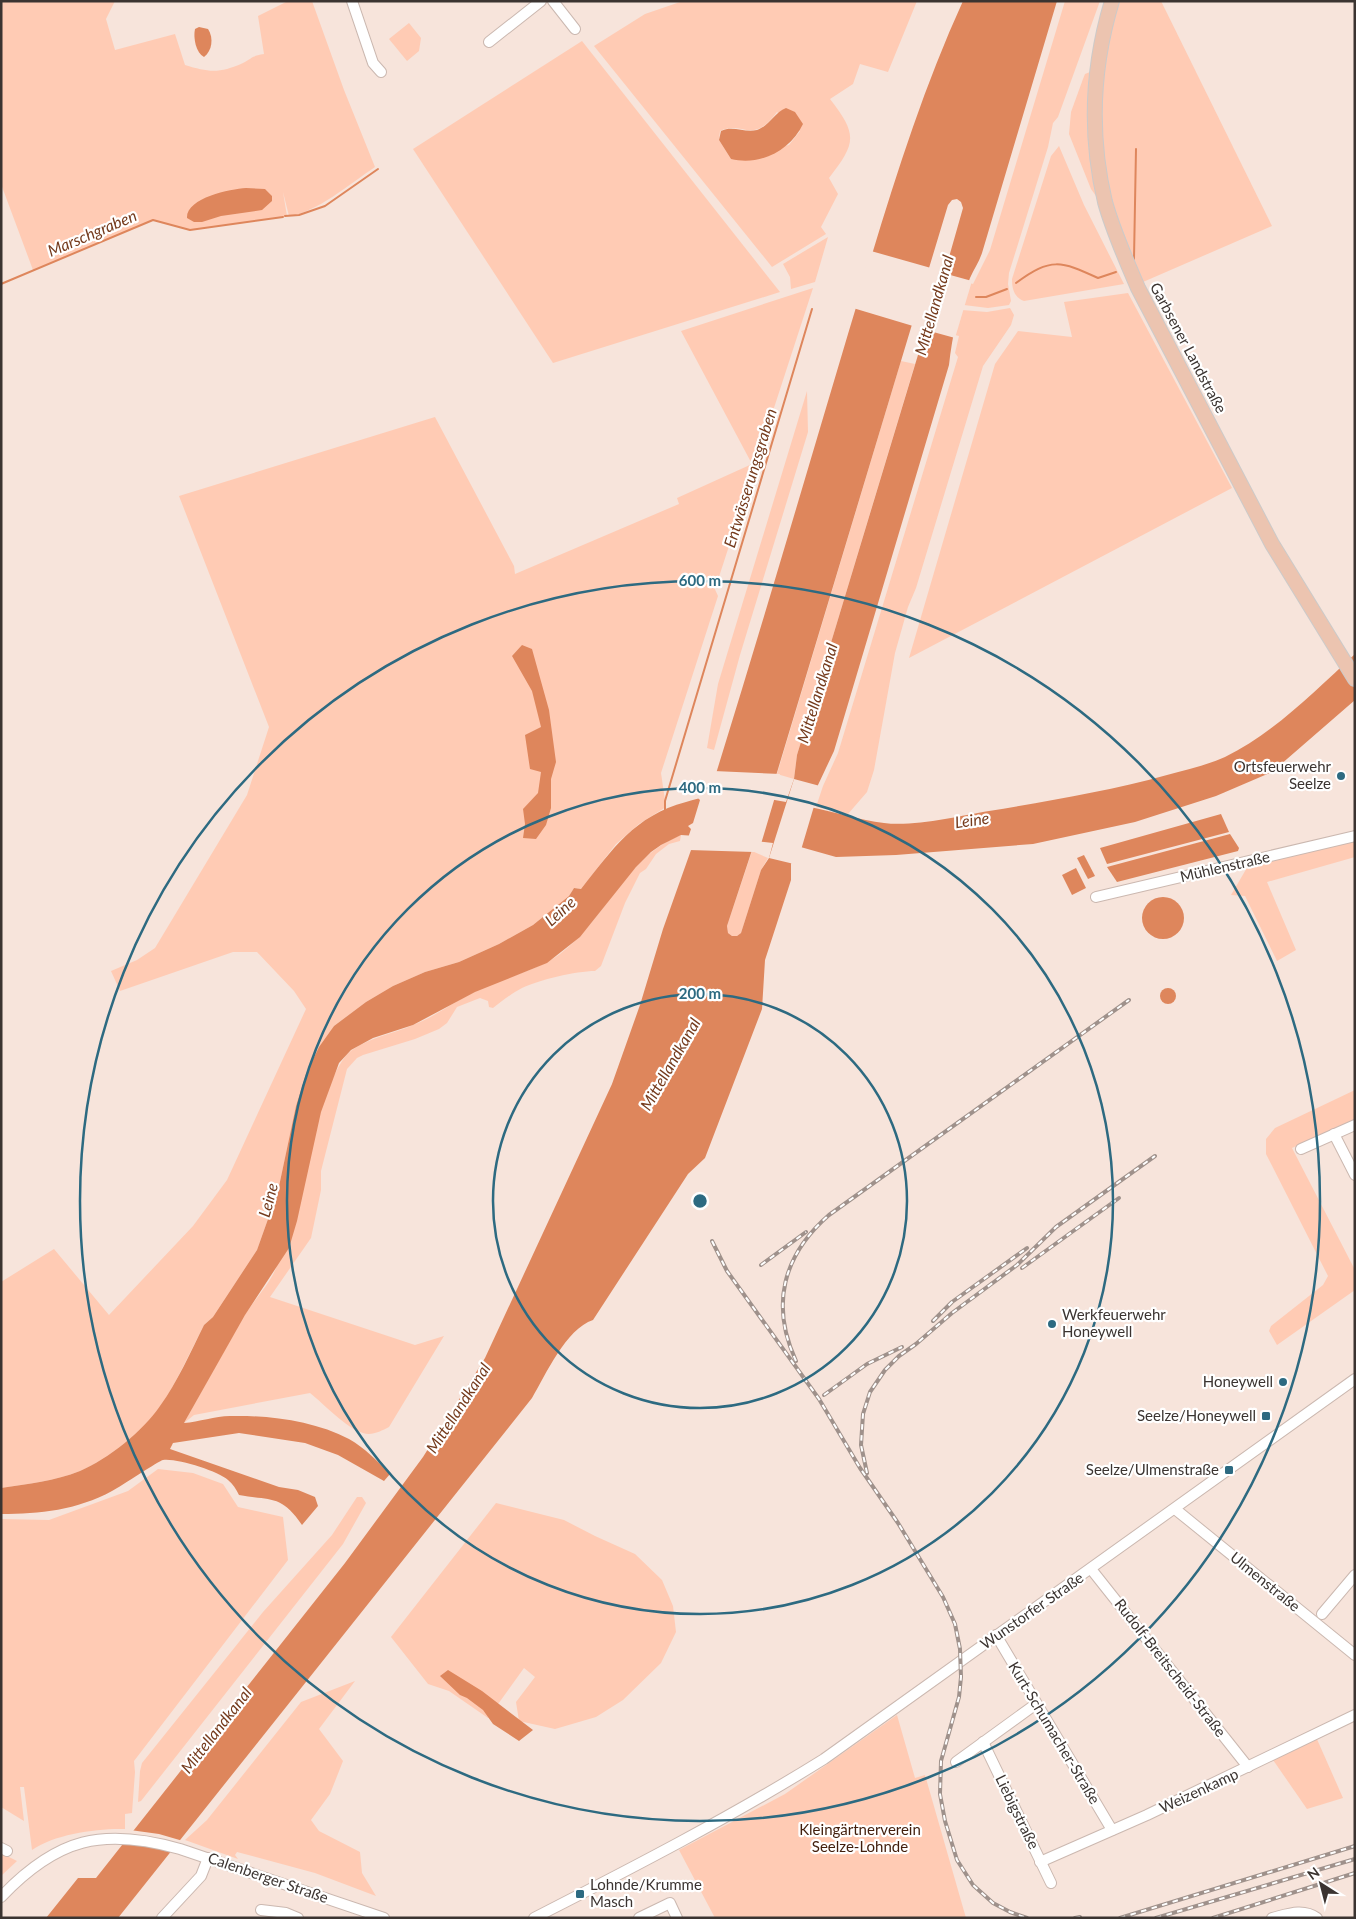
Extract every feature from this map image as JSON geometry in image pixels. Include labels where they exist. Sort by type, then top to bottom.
[{"type":"main road","name":"Garbsener Landstraße","points":[[1112,1],[1101,41],[1094,91],[1094,119],[1095,145],[1100,179],[1120,246],[1138,288],[1272,544],[1355,679]]},
{"type":"street","points":[[352,1],[373,63],[382,72]]},
{"type":"street","points":[[489,42],[541,1]]},
{"type":"street","points":[[553,1],[575,28]]},
{"type":"street","name":"Mühlenstraße","points":[[1096,897],[1355,836]]},
{"type":"street","points":[[1301,1149],[1355,1125]]},
{"type":"street","points":[[1334,1134],[1355,1175]]},
{"type":"street","name":"Wunstorfer Straße","points":[[534,1918],[780,1787],[824,1759],[1355,1379]]},
{"type":"street","name":"Ulmenstraße","points":[[1175,1509],[1355,1655]]},
{"type":"street","name":"Rudolf-Breitscheid-Straße","points":[[1091,1569],[1248,1768]]},
{"type":"street","points":[[1322,1614],[1355,1575]]},
{"type":"street","name":"Kurt-Schumacher-Straße","points":[[996,1635],[1112,1830]]},
{"type":"street","points":[[956,1762],[1036,1704]]},
{"type":"street","name":"Weizenkamp","points":[[1040,1862],[1248,1768],[1355,1715]]},
{"type":"street","name":"Liebigstraße","points":[[983,1742],[1050,1883]]},
{"type":"street","name":"Calenberger Straße","points":[[1,1897],[28,1870],[42,1860],[80,1843],[100,1838],[121,1837],[144,1840],[180,1849],[384,1918]]},
{"type":"street","points":[[162,1918],[201,1876],[208,1858]]},
{"type":"street","points":[[639,1918],[670,1903],[677,1918]]},
{"type":"street","points":[[260,1910],[286,1913],[298,1918]]},
{"type":"street","points":[[1272,1918],[1300,1912],[1310,1913],[1317,1918]]},
{"type":"green space","points":[[1,1],[115,1],[106,19],[115,50],[175,34],[185,65],[214,71],[235,67],[254,56],[264,54],[258,16],[288,1],[312,1],[344,90],[375,167],[322,203],[299,214],[289,216],[283,192],[287,216],[190,230],[153,220],[33,270],[1,184]]},
{"type":"green space","points":[[683,1],[917,1],[888,72],[860,64],[853,84],[830,99],[845,122],[850,139],[849,147],[829,178],[838,194],[821,227],[826,234],[772,267],[594,46],[645,14]],"holes":[[[777,112],[800,131],[789,145],[731,159],[719,140],[720,131],[728,128],[748,130],[761,128]]]},
{"type":"green space","points":[[1065,1],[1100,1],[1058,117],[1053,123],[1048,147],[1009,273],[1008,284],[1011,301],[1009,305],[988,308],[964,305],[970,283],[973,284],[990,250]]},
{"type":"green space","points":[[1116,1],[1161,1],[1272,226],[1143,282],[1140,281],[1132,266],[1106,185],[1099,93]]},
{"type":"green space","points":[[409,23],[421,38],[419,51],[407,61],[389,39]]},
{"type":"green space","points":[[582,41],[780,292],[553,363],[413,149]]},
{"type":"green space","points":[[1092,73],[1096,196],[1091,189],[1069,134],[1071,112],[1085,74]]},
{"type":"green space","points":[[1059,146],[1084,205],[1124,284],[1024,301],[1014,292],[1012,279],[1051,156]]},
{"type":"green space","points":[[828,237],[815,282],[791,289],[790,277],[783,264]]},
{"type":"green space","points":[[813,288],[716,586],[713,585],[718,596],[661,773],[666,807],[639,824],[616,844],[581,889],[574,888],[569,896],[533,925],[499,944],[459,962],[425,972],[393,986],[366,1002],[334,1026],[306,1074],[296,1106],[278,1191],[257,1250],[213,1317],[204,1325],[178,1378],[160,1407],[135,1435],[91,1466],[41,1482],[1,1488],[1,1282],[54,1249],[109,1315],[193,1226],[227,1180],[306,1009],[294,991],[257,952],[233,952],[120,991],[111,971],[137,960],[155,948],[247,795],[269,727],[179,496],[435,417],[514,566],[515,574],[679,504],[677,498],[752,464],[681,331]]},
{"type":"green space","points":[[1128,293],[1232,488],[909,658],[995,364],[1018,331],[1072,337],[1064,302]]},
{"type":"green space","points":[[1010,308],[1014,315],[1011,325],[983,366],[916,588],[908,607],[895,653],[874,770],[867,792],[848,814],[816,807],[838,753],[958,357],[955,353],[959,336],[955,335],[962,310],[987,312]]},
{"type":"green space","points":[[901,361],[915,364],[797,755],[794,779],[777,774]]},
{"type":"green space","points":[[807,391],[808,432],[740,655],[714,750],[707,748],[718,684]]},
{"type":"green space","points":[[681,835],[680,841],[669,844],[656,854],[646,869],[640,873],[625,903],[601,966],[595,971],[568,974],[529,985],[515,992],[493,1008],[489,1007],[488,1001],[480,998],[457,1007],[447,1023],[439,1029],[415,1039],[363,1055],[357,1058],[347,1069],[321,1171],[321,1190],[311,1238],[270,1297],[415,1345],[444,1336],[389,1427],[370,1434],[356,1430],[342,1421],[310,1393],[194,1415],[184,1423],[244,1316],[276,1268],[318,1117],[340,1064],[352,1050],[359,1046],[421,1022],[474,992],[540,966],[560,954],[576,940],[630,873],[645,858],[662,845]]},
{"type":"green space","points":[[1355,841],[1355,857],[1267,882],[1296,950],[1277,961],[1245,896],[1231,895],[1248,866]]},
{"type":"green space","points":[[752,851],[768,858],[761,870],[741,933],[737,936],[732,936],[728,933],[727,926]]},
{"type":"green space","points":[[1355,1090],[1355,1119],[1292,1148],[1355,1270],[1355,1290],[1277,1345],[1269,1331],[1271,1326],[1323,1285],[1328,1276],[1266,1154],[1266,1139],[1275,1128]]},
{"type":"green space","points":[[158,1469],[193,1473],[223,1484],[238,1507],[283,1517],[288,1560],[134,1761],[132,1813],[125,1814],[125,1829],[77,1833],[41,1844],[32,1850],[24,1787],[20,1787],[24,1821],[1,1807],[1,1519],[49,1520],[128,1491]]},
{"type":"green space","points":[[357,1497],[362,1497],[366,1503],[343,1544],[141,1801],[138,1802],[142,1763],[263,1612],[332,1535]]},
{"type":"green space","points":[[496,1503],[564,1520],[635,1554],[662,1580],[673,1606],[676,1632],[661,1663],[623,1700],[596,1717],[555,1729],[519,1721],[516,1702],[535,1677],[524,1668],[488,1718],[449,1691],[428,1684],[391,1637]]},
{"type":"green space","points":[[355,1681],[319,1729],[343,1761],[330,1794],[311,1820],[319,1831],[360,1852],[362,1873],[376,1896],[315,1873],[237,1852],[235,1855],[238,1859],[185,1840],[207,1820],[301,1702]]},
{"type":"green space","name":"Kleingärtnerverein Seelze-Lohnde","points":[[897,1715],[915,1778],[925,1775],[966,1918],[715,1918],[679,1850],[785,1794]]},
{"type":"green space","points":[[1316,1737],[1343,1798],[1307,1809],[1271,1757]]},
{"type":"green space","points":[[1,1853],[17,1861],[1,1876]]},
{"type":"water","points":[[963,1],[1057,1],[982,253],[962,299],[949,365],[834,751],[810,807],[866,820],[909,824],[1079,795],[1189,769],[1225,757],[1260,736],[1309,697],[1355,654],[1355,700],[1272,772],[1216,796],[1135,822],[1033,844],[896,855],[836,857],[797,846],[791,864],[791,880],[765,960],[762,1009],[705,1158],[688,1174],[593,1320],[583,1325],[566,1342],[550,1365],[532,1398],[118,1918],[46,1918],[78,1878],[96,1878],[345,1563],[423,1457],[485,1358],[612,1084],[696,836],[681,835],[651,852],[636,867],[580,937],[547,963],[475,992],[413,1025],[373,1038],[351,1050],[339,1063],[321,1112],[297,1221],[289,1248],[245,1315],[184,1423],[224,1416],[245,1416],[291,1420],[321,1428],[349,1439],[366,1451],[390,1474],[384,1481],[338,1455],[305,1443],[239,1433],[173,1443],[170,1449],[279,1487],[298,1490],[315,1497],[318,1506],[302,1525],[295,1515],[281,1503],[239,1495],[231,1483],[223,1476],[178,1461],[160,1461],[116,1489],[85,1503],[58,1510],[1,1514],[1,1488],[41,1482],[91,1466],[113,1452],[135,1434],[160,1406],[178,1377],[204,1325],[213,1317],[257,1250],[278,1191],[296,1106],[306,1074],[319,1047],[334,1026],[366,1002],[393,986],[425,972],[459,962],[499,944],[533,925],[569,896],[574,888],[581,889],[604,860],[638,825],[668,808],[709,796],[886,208],[914,124],[945,41]],"holes":[[[957,199],[961,202],[963,208],[928,331],[921,345],[797,755],[794,779],[786,802],[769,799],[948,205],[952,200]],[[755,841],[773,843],[769,858],[761,870],[741,933],[737,936],[732,936],[728,933],[727,926]]]},
{"type":"water","points":[[199,27],[208,29],[211,36],[210,48],[204,57],[197,49],[195,41],[195,29]]},
{"type":"water","points":[[786,108],[795,112],[803,124],[790,142],[782,149],[763,158],[742,161],[731,159],[719,140],[721,131],[725,129],[757,130],[765,126]]},
{"type":"water","points":[[246,188],[265,189],[272,196],[272,201],[262,210],[221,216],[202,222],[194,222],[187,218],[189,211],[201,200],[230,190]]},
{"type":"water","points":[[522,645],[532,649],[549,710],[556,762],[551,779],[551,808],[546,825],[536,839],[523,838],[525,824],[523,809],[538,793],[541,772],[530,769],[525,735],[541,727],[532,691],[512,656]]},
{"type":"water","points":[[1221,814],[1229,832],[1107,864],[1100,848]]},
{"type":"water","points":[[1230,834],[1239,848],[1238,851],[1117,882],[1107,867]]},
{"type":"water","points":[[1084,855],[1095,876],[1088,879],[1077,858]]},
{"type":"water","points":[[1076,868],[1086,888],[1072,895],[1062,875]]},
{"type":"water","points":[[1167,897],[1175,900],[1181,906],[1184,918],[1181,930],[1175,936],[1159,939],[1151,936],[1145,930],[1142,914],[1145,906],[1151,900]]},
{"type":"water","points":[[1168,988],[1176,996],[1168,1004],[1160,996]]},
{"type":"water","points":[[448,1670],[482,1691],[533,1730],[519,1741],[493,1724],[483,1710],[460,1695],[440,1676]]},
{"type":"pier","points":[[871,251],[931,268],[913,326],[853,308]]},
{"type":"pier","points":[[943,273],[972,281],[955,338],[926,330]]},
{"type":"pier","points":[[714,771],[780,774],[772,797],[775,797],[761,844],[757,843],[754,852],[689,850],[693,839],[688,838],[691,829],[688,826],[693,823],[700,800],[697,797],[707,794]]},
{"type":"pier","points":[[794,779],[820,786],[801,850],[799,849],[794,864],[769,858]]},
{"type":"pier","points":[[130,1830],[159,1834],[183,1841],[174,1853],[120,1842]]},
{"type":"waterway","points":[[1134,259],[1136,149]]},
{"type":"waterway","name":"Marschgraben","points":[[285,216],[299,215],[325,206],[378,169]]},
{"type":"waterway","name":"Marschgraben","points":[[1,284],[153,220],[190,230],[283,217]]},
{"type":"waterway","points":[[1016,283],[1038,269],[1056,264],[1065,265],[1098,278],[1116,272]]},
{"type":"waterway","points":[[976,297],[986,297],[1007,289]]},
{"type":"waterway","name":"Entwässerungsgraben","points":[[665,810],[665,801],[812,309]]},
{"type":"railway","points":[[796,1361],[788,1340],[783,1301],[791,1264],[813,1230],[829,1215],[1129,1000]]},
{"type":"railway","points":[[867,1473],[861,1445],[863,1414],[870,1392],[885,1370],[899,1356],[952,1313],[1017,1265],[1056,1227],[1155,1156]]},
{"type":"railway","points":[[1022,1268],[1119,1198]]},
{"type":"railway","points":[[761,1265],[806,1232]]},
{"type":"railway","points":[[712,1241],[727,1271],[819,1399],[860,1468],[898,1523],[943,1597],[955,1624],[960,1649],[961,1677],[959,1697],[941,1761],[940,1794],[945,1821],[957,1860],[973,1885],[993,1903],[1027,1918]]},
{"type":"railway","points":[[933,1321],[952,1302],[1027,1248]]},
{"type":"railway","points":[[824,1395],[867,1364],[902,1347]]},
{"type":"railway","points":[[1120,1918],[1355,1846]]},
{"type":"railway","points":[[1156,1918],[1355,1859]]},
{"type":"railway","points":[[1213,1918],[1355,1873]]},
{"type":"railway","points":[[1075,1918],[1080,1917]]},
{"type":"place","name":"Ortsfeuerwehr Seelze","points":[[1341,776]]},
{"type":"place","name":"Werkfeuerwehr Honeywell","points":[[1052,1324]]},
{"type":"place","name":"Honeywell","points":[[1283,1382]]},
{"type":"place","name":"Seelze/Honeywell","points":[[1266,1416]]},
{"type":"place","name":"Seelze/Ulmenstraße","points":[[1229,1470]]},
{"type":"place","name":"Lohnde/Krumme Masch","points":[[580,1894]]},
{"type":"water label","name":"Mittellandkanal","points":[[934,305]]},
{"type":"water label","name":"Mittellandkanal","points":[[817,693]]},
{"type":"water label","name":"Leine","points":[[972,820]]},
{"type":"water label","name":"Leine","points":[[560,911]]},
{"type":"water label","name":"Mittellandkanal","points":[[670,1064]]},
{"type":"water label","name":"Leine","points":[[268,1200]]},
{"type":"water label","name":"Mittellandkanal","points":[[458,1408]]},
{"type":"water label","name":"Mittellandkanal","points":[[216,1730]]}]
